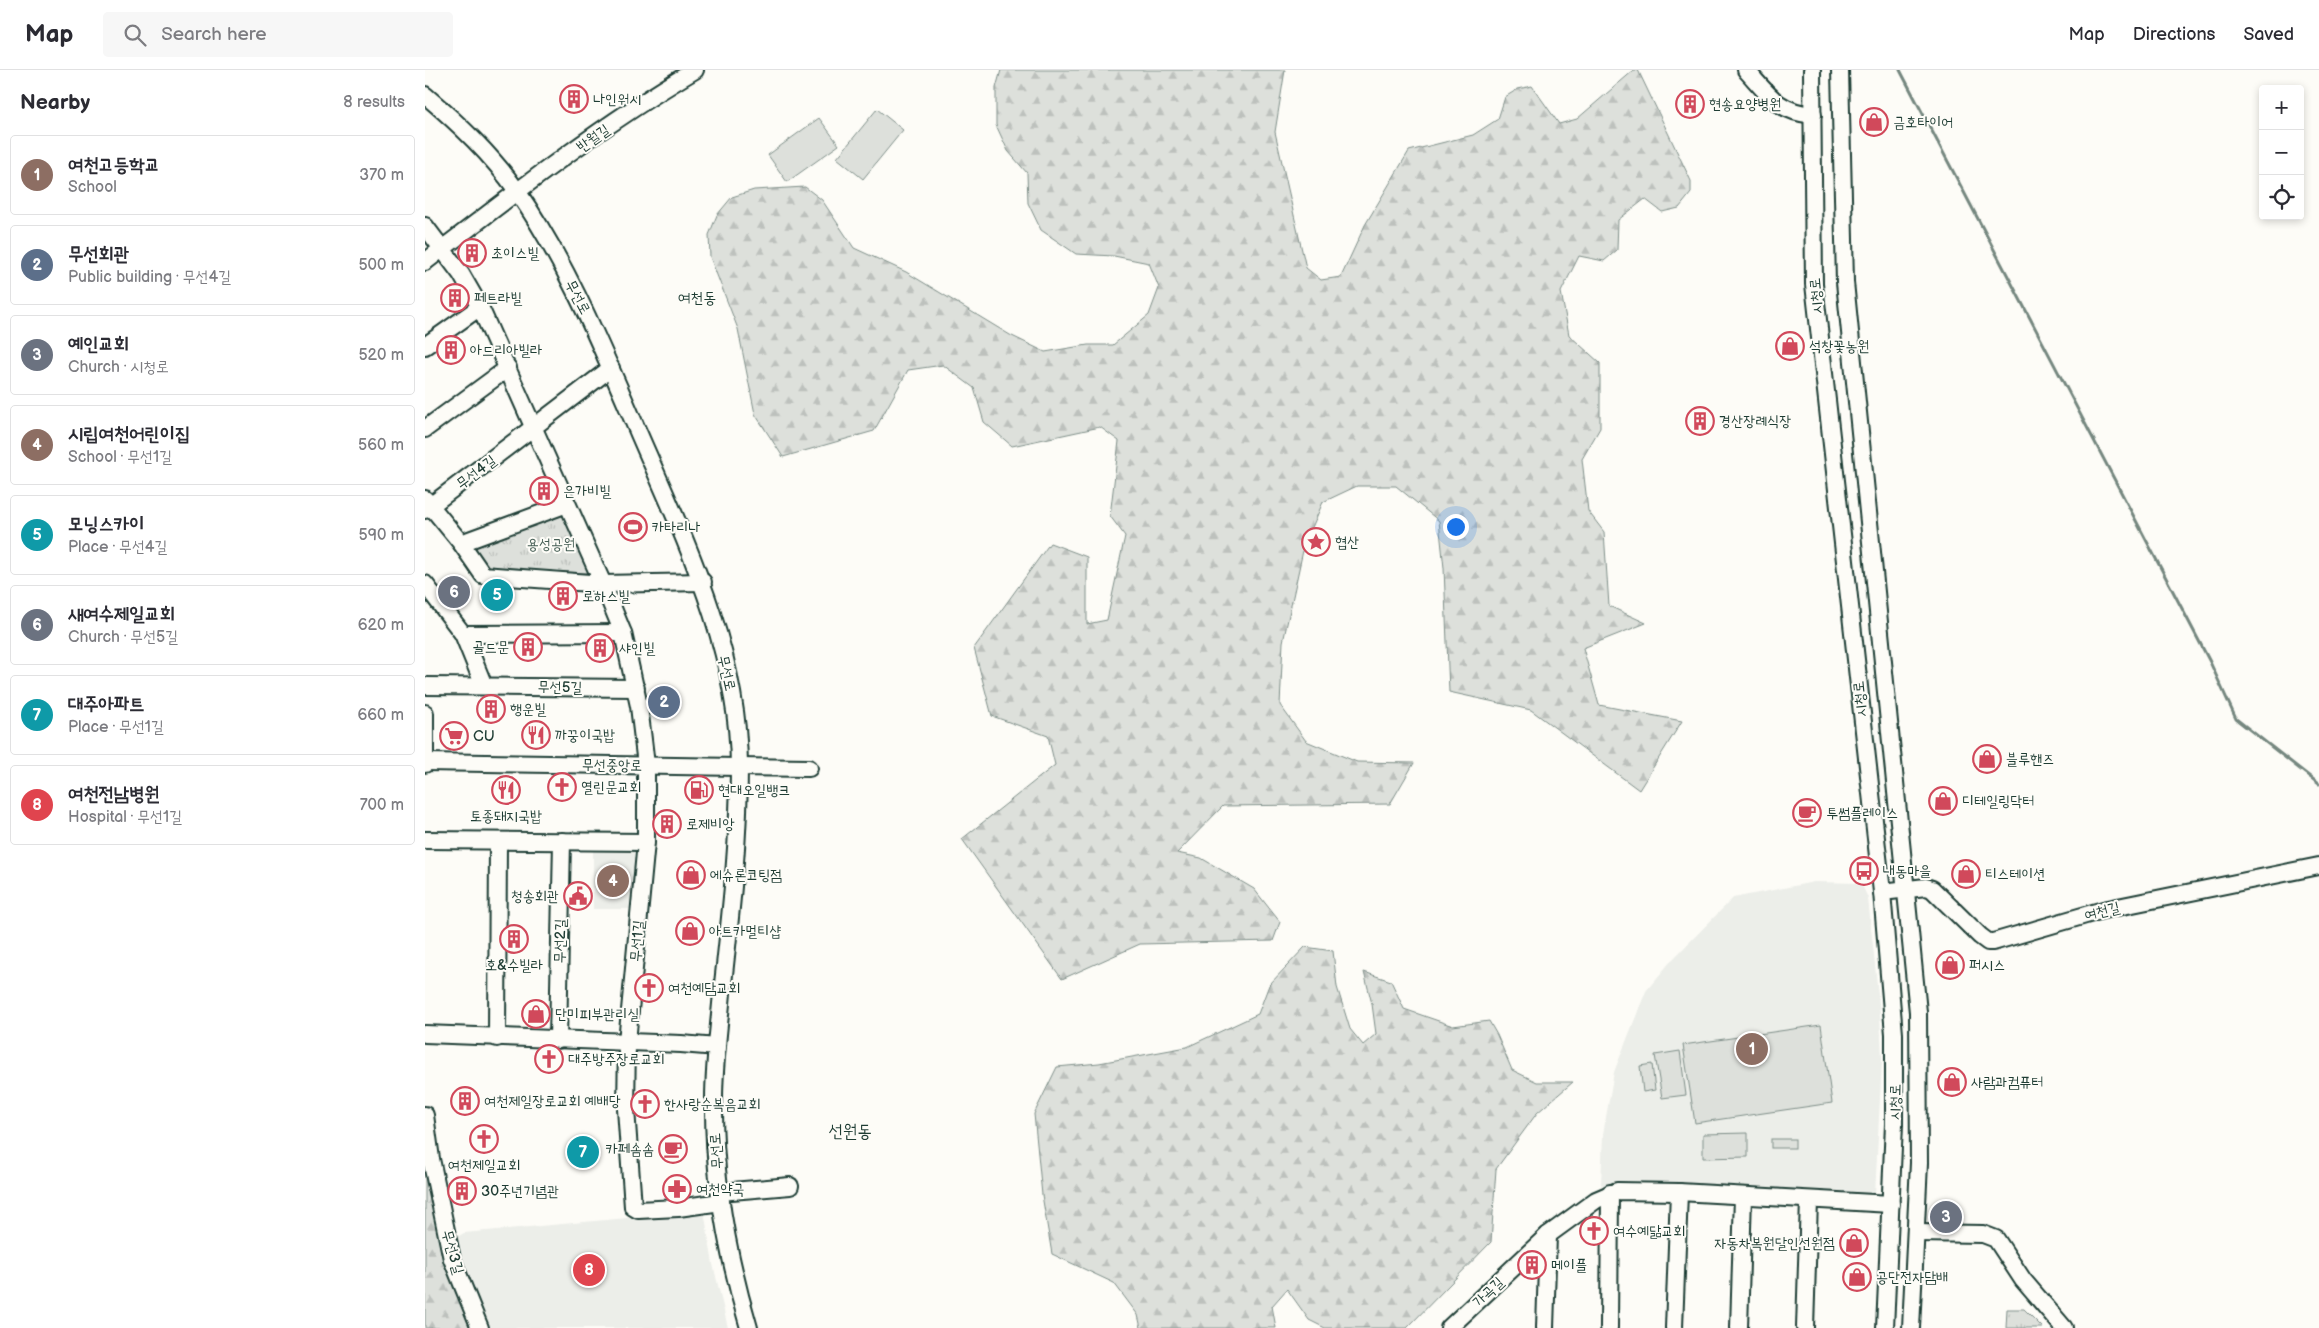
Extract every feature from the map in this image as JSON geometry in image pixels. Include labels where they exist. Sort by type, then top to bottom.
[{"type":"street","name":"반월길","points":[[425,262],[517,191],[661,90],[695,70]]},
{"type":"street","points":[[1746,70],[1783,108],[1799,114],[1813,115]]},
{"type":"street","name":"시청로","points":[[1812,70],[1814,284],[1882,892],[1895,1034],[1894,1124],[1885,1328]]},
{"type":"street","name":"시청로","points":[[1840,70],[1845,282],[1918,1012],[1920,1100],[1911,1328]]},
{"type":"street","name":"무선로","points":[[425,96],[458,124],[489,155],[517,191],[554,252],[587,313],[703,582],[733,695],[739,766],[733,886],[717,1047],[714,1122],[720,1197],[729,1251],[749,1328]]},
{"type":"street","points":[[425,226],[443,248],[480,306],[603,584],[623,633],[636,688],[646,765]]},
{"type":"street","points":[[425,346],[480,306]]},
{"type":"street","points":[[425,429],[508,368]]},
{"type":"street","name":"무선4길","points":[[611,368],[535,427],[427,505],[461,543],[483,575],[603,584],[703,582]]},
{"type":"street","points":[[461,543],[567,504]]},
{"type":"street","points":[[425,584],[463,634],[484,686]]},
{"type":"street","points":[[463,634],[623,633]]},
{"type":"street","name":"무선5길","points":[[425,686],[636,688]]},
{"type":"street","points":[[425,713],[425,763]]},
{"type":"street","name":"무선중앙로","points":[[425,763],[809,768]]},
{"type":"street","name":"무선1길","points":[[646,765],[646,842],[627,1042],[627,1131],[633,1207],[638,1210],[678,1208],[720,1197]]},
{"type":"street","points":[[425,840],[646,842]]},
{"type":"street","points":[[497,1038],[498,841]]},
{"type":"street","name":"무선2길","points":[[558,1040],[562,841]]},
{"type":"street","name":"여천길","points":[[1882,892],[1926,887],[1932,889],[1980,936],[1988,942],[1993,942],[2103,910],[2319,866]]},
{"type":"street","points":[[425,1034],[717,1047]]},
{"type":"street","name":"무선3길","points":[[425,1114],[431,1159],[452,1259],[480,1328]]},
{"type":"street","points":[[720,1197],[790,1186]]},
{"type":"street","name":"가곡길","points":[[1449,1328],[1549,1235],[1579,1211],[1610,1193],[1623,1190],[1679,1192],[1891,1204]]},
{"type":"street","points":[[1674,1328],[1679,1192]]},
{"type":"street","points":[[1609,1328],[1610,1193]]},
{"type":"street","points":[[1739,1328],[1743,1196]]},
{"type":"street","points":[[1805,1328],[1809,1200]]},
{"type":"street","points":[[1916,1233],[1983,1234],[1996,1239],[2023,1280],[2064,1328]]},
{"type":"street","points":[[1545,1328],[1549,1235]]},
{"type":"shaded area","points":[[593,848],[632,849],[636,852],[631,909],[593,909]]},
{"type":"shaded area","points":[[1814,882],[1861,883],[1868,898],[1880,1014],[1882,1059],[1875,1195],[1629,1181],[1601,1185],[1603,1134],[1614,1072],[1646,991],[1671,961],[1733,898]]},
{"type":"shaded area","points":[[704,1211],[713,1264],[728,1328],[489,1328],[465,1275],[456,1244],[457,1237],[464,1233]]},
{"type":"green space","points":[[1001,70],[1285,70],[1275,132],[1306,268],[1321,280],[1341,277],[1365,225],[1409,151],[1473,135],[1498,119],[1505,97],[1518,89],[1532,86],[1559,124],[1577,119],[1634,70],[1638,70],[1691,181],[1691,193],[1679,208],[1662,212],[1645,199],[1618,220],[1617,250],[1604,261],[1579,256],[1561,292],[1569,335],[1600,363],[1600,428],[1582,459],[1588,511],[1604,532],[1609,606],[1646,623],[1583,648],[1599,705],[1682,721],[1639,790],[1531,710],[1449,692],[1444,568],[1439,521],[1396,486],[1357,486],[1323,502],[1304,546],[1283,642],[1280,705],[1306,741],[1357,762],[1414,763],[1390,804],[1223,806],[1177,853],[1201,858],[1254,889],[1280,922],[1273,941],[1140,944],[1062,979],[962,839],[1055,765],[1048,736],[992,716],[974,648],[1050,543],[1087,557],[1087,624],[1107,620],[1125,536],[1110,516],[1119,441],[1100,427],[1012,446],[984,422],[974,388],[943,365],[908,370],[874,431],[783,457],[755,414],[738,329],[710,257],[709,235],[717,215],[732,197],[754,190],[805,187],[822,200],[854,248],[906,272],[1010,335],[1045,352],[1088,345],[1113,345],[1149,315],[1159,288],[1149,263],[1114,256],[1076,254],[1041,230],[1028,203],[1027,173],[1008,151],[996,125],[996,88]]},
{"type":"green space","points":[[877,109],[903,130],[863,179],[837,158]]},
{"type":"green space","points":[[819,118],[839,145],[787,182],[768,155]]},
{"type":"green space","name":"용성공원","points":[[559,513],[567,515],[590,566],[587,573],[489,568],[484,565],[473,550],[476,541]]},
{"type":"green space","points":[[1305,947],[1333,951],[1337,987],[1350,1029],[1363,1045],[1376,1034],[1372,1004],[1364,972],[1391,981],[1404,1009],[1453,1026],[1489,1021],[1512,1070],[1537,1082],[1573,1082],[1537,1113],[1496,1169],[1491,1242],[1407,1328],[1325,1328],[1309,1320],[1287,1289],[1272,1306],[1276,1328],[1141,1328],[1138,1315],[1114,1283],[1052,1254],[1042,1195],[1034,1114],[1057,1067],[1099,1063],[1187,1047],[1258,1014],[1269,985]]},
{"type":"green space","points":[[1821,1025],[1832,1103],[1695,1123],[1683,1045]]},
{"type":"green space","points":[[1680,1051],[1686,1095],[1662,1098],[1655,1055]]},
{"type":"green space","points":[[1652,1064],[1655,1090],[1643,1092],[1640,1066]]},
{"type":"green space","points":[[1748,1133],[1748,1157],[1703,1158],[1703,1134]]},
{"type":"green space","points":[[1771,1139],[1795,1139],[1795,1148],[1771,1148]]},
{"type":"green space","points":[[425,1175],[477,1328],[425,1328]]},
{"type":"green space","points":[[2007,1309],[2024,1309],[2043,1328],[2006,1328]]},
{"type":"waterway","points":[[1900,70],[2210,662],[2236,719],[2319,784]]},
{"type":"place","name":"나인워시","points":[[574,99]]},
{"type":"place","name":"현송요양병원","points":[[1690,104]]},
{"type":"place","name":"금호타이어","points":[[1874,122]]},
{"type":"place","name":"초이스빌","points":[[472,253]]},
{"type":"place","name":"페트라빌","points":[[455,298]]},
{"type":"place","name":"석창꽃농원","points":[[1790,346]]},
{"type":"place","name":"아드리아빌라","points":[[451,350]]},
{"type":"place","name":"경산장례식장","points":[[1700,421]]},
{"type":"place","name":"은가비빌","points":[[544,491]]},
{"type":"place","name":"카타리나","points":[[633,527]]},
{"type":"place","name":"협산","points":[[1316,542]]},
{"type":"place","name":"새여수제일교회","points":[[454,592]]},
{"type":"place","name":"모닝스카이","points":[[497,595]]},
{"type":"place","name":"로하스빌","points":[[563,596]]},
{"type":"place","name":"골드문","points":[[528,647]]},
{"type":"place","name":"샤인빌","points":[[600,648]]},
{"type":"place","name":"무선회관","points":[[664,702]]},
{"type":"place","name":"행운빌","points":[[491,709]]},
{"type":"place","name":"까꿍이국밥","points":[[536,735]]},
{"type":"place","name":"CU","points":[[454,736]]},
{"type":"place","name":"블루핸즈","points":[[1987,759]]},
{"type":"place","name":"열린문교회","points":[[562,787]]},
{"type":"place","name":"토종돼지국밥","points":[[506,790]]},
{"type":"place","name":"현대오일뱅크","points":[[699,790]]},
{"type":"place","name":"디테일링닥터","points":[[1943,801]]},
{"type":"place","name":"투썸플레이스","points":[[1807,813]]},
{"type":"place","name":"로제비앙","points":[[667,824]]},
{"type":"place","name":"내동마을","points":[[1864,871]]},
{"type":"place","name":"티스테이션","points":[[1966,874]]},
{"type":"place","name":"에슈론코팅점","points":[[691,875]]},
{"type":"place","name":"시립여천어린이집","points":[[613,881]]},
{"type":"place","name":"청송회관","points":[[578,896]]},
{"type":"place","name":"아트카멀티샵","points":[[690,931]]},
{"type":"place","name":"호&수빌라","points":[[514,939]]},
{"type":"place","name":"퍼시스","points":[[1950,965]]},
{"type":"place","name":"여천예담교회","points":[[649,988]]},
{"type":"place","name":"단미피부관리실","points":[[536,1014]]},
{"type":"place","name":"여천고등학교","points":[[1752,1049]]},
{"type":"place","name":"대주방주장로교회","points":[[549,1059]]},
{"type":"place","name":"사람과컴퓨터","points":[[1952,1082]]},
{"type":"place","name":"여천제일장로교회 예배당","points":[[465,1101]]},
{"type":"place","name":"한사랑순복음교회","points":[[645,1104]]},
{"type":"place","name":"여천제일교회","points":[[484,1139]]},
{"type":"place","name":"카페솜솜","points":[[673,1149]]},
{"type":"place","name":"대주아파트","points":[[583,1152]]},
{"type":"place","name":"여천약국","points":[[677,1189]]},
{"type":"place","name":"30주년기념관","points":[[462,1191]]},
{"type":"place","name":"예인교회","points":[[1946,1217]]},
{"type":"place","name":"여수예닮교회","points":[[1594,1231]]},
{"type":"place","name":"자동차복원달인선원점","points":[[1854,1243]]},
{"type":"place","name":"메이플","points":[[1532,1265]]},
{"type":"place","name":"여천전남병원","points":[[589,1270]]},
{"type":"place","name":"공단전자담배","points":[[1857,1277]]},
{"type":"district","name":"여천동","points":[[697,297]]},
{"type":"district","name":"선원동","points":[[850,1131]]}]
